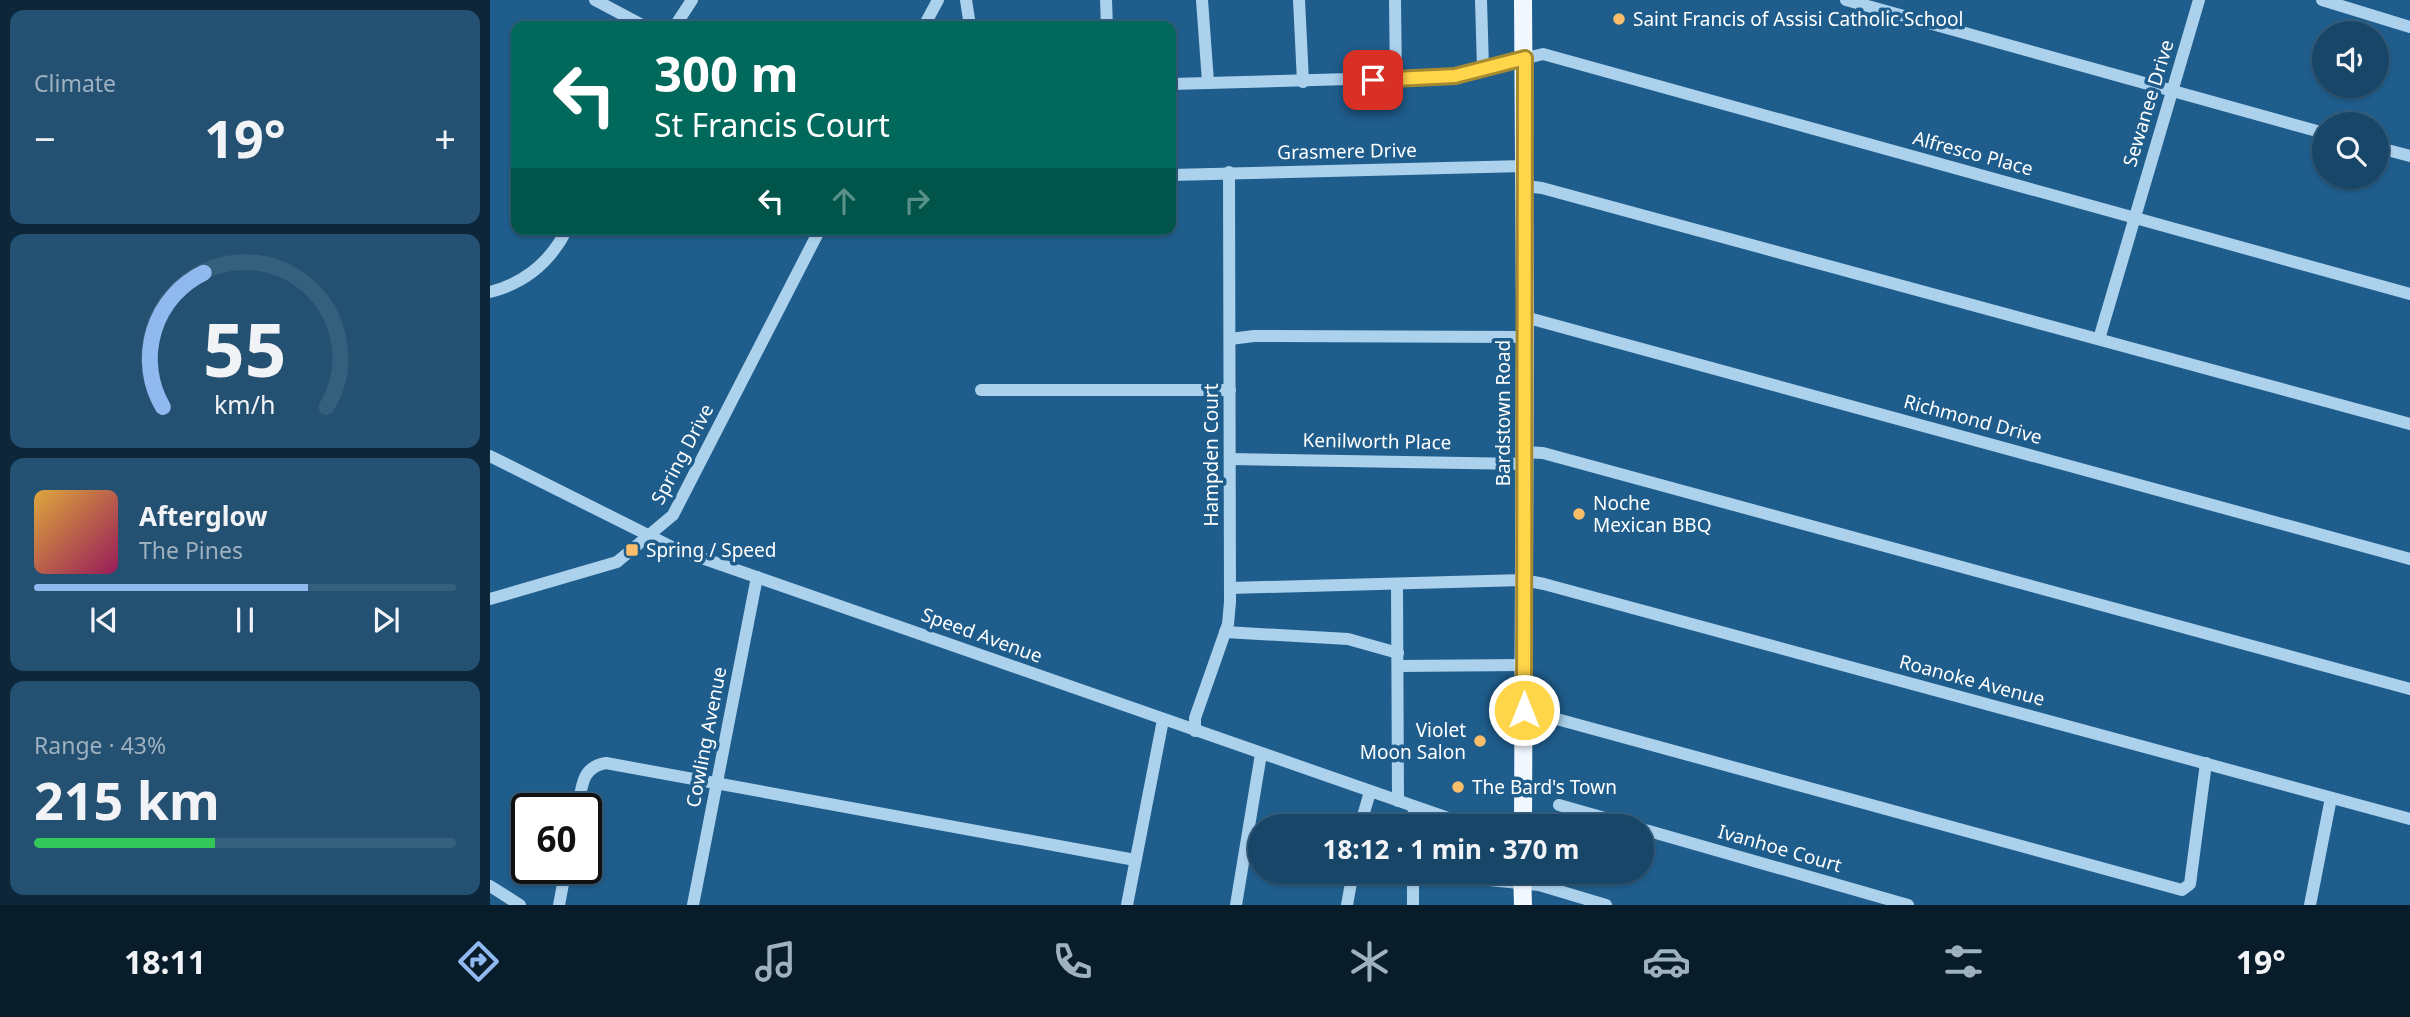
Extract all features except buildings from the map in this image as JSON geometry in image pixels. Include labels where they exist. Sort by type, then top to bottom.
[{"type":"main road","name":"Bardstown Road","points":[[1523,0],[1523,814]]},
{"type":"main road","points":[[1522,884],[1523,905]]},
{"type":"street","points":[[595,0],[635,21]]},
{"type":"street","points":[[678,21],[692,0]]},
{"type":"street","points":[[927,21],[938,0]]},
{"type":"street","points":[[966,0],[969,21]]},
{"type":"street","points":[[1106,0],[1107,21]]},
{"type":"street","points":[[1202,0],[1208,82]]},
{"type":"street","points":[[1299,0],[1303,82]]},
{"type":"street","points":[[1395,0],[1396,80]]},
{"type":"street","points":[[1480,0],[1483,68]]},
{"type":"street","points":[[1846,0],[2312,130]]},
{"type":"street","name":"Sewanee Drive","points":[[2099,339],[2199,0]]},
{"type":"street","points":[[2322,0],[2410,27]]},
{"type":"street","name":"Alfresco Place","points":[[1176,84],[1396,80],[1455,76],[1543,54],[2410,293]]},
{"type":"street","points":[[2389,150],[2410,156]]},
{"type":"street","name":"Grasmere Drive","points":[[1176,175],[1524,166]]},
{"type":"street","name":"Hampden Court","points":[[1195,731],[1195,718],[1225,632],[1230,589],[1229,172]]},
{"type":"street","points":[[1525,186],[1542,188],[2410,424]]},
{"type":"street","points":[[490,292],[515,283],[540,266],[563,235]]},
{"type":"street","name":"Spring Drive","points":[[490,599],[617,562],[673,515],[817,235]]},
{"type":"street","name":"Richmond Drive","points":[[1525,317],[2410,559]]},
{"type":"street","points":[[1230,340],[1254,336],[1525,337]]},
{"type":"street","points":[[981,390],[1230,390]]},
{"type":"street","name":"Kenilworth Place","points":[[1230,459],[1524,458],[1543,453],[2410,689]]},
{"type":"street","name":"Speed Avenue","points":[[490,456],[676,548],[1429,814]]},
{"type":"street","name":"Cowling Avenue","points":[[693,905],[757,577]]},
{"type":"street","name":"Roanoke Avenue","points":[[1230,589],[1524,580],[2410,819]]},
{"type":"street","points":[[1397,584],[1398,801]]},
{"type":"street","points":[[1225,632],[1348,639],[1398,659],[1524,665]]},
{"type":"street","points":[[1524,710],[2182,890],[2190,884],[2206,763]]},
{"type":"street","points":[[1127,905],[1163,720]]},
{"type":"street","points":[[1236,905],[1261,754]]},
{"type":"street","points":[[581,793],[584,776],[598,765],[606,763],[1135,860]]},
{"type":"street","points":[[1364,814],[1370,792]]},
{"type":"street","points":[[2310,905],[2331,798]]},
{"type":"street","points":[[1559,805],[1591,814]]},
{"type":"street","points":[[1414,807],[1414,814]]},
{"type":"street","name":"Ivanhoe Court","points":[[1654,832],[1908,905]]},
{"type":"street","points":[[559,905],[563,884]]},
{"type":"street","points":[[1347,905],[1351,884]]},
{"type":"street","points":[[1413,884],[1413,905]]},
{"type":"street","points":[[1543,884],[1606,905]]},
{"type":"street","points":[[490,886],[520,905]]},
{"type":"place","name":"Saint Francis of Assisi Catholic School","points":[[1619,19]]},
{"type":"place","name":"Noche Mexican BBQ","points":[[1579,514]]},
{"type":"place","name":"Spring / Speed","points":[[632,550]]},
{"type":"place","name":"Violet Moon Salon","points":[[1480,741]]},
{"type":"place","name":"The Bard's Town","points":[[1458,787]]},
{"type":"route","points":[[1373,80],[1455,76],[1525,58],[1524,710]]}]
